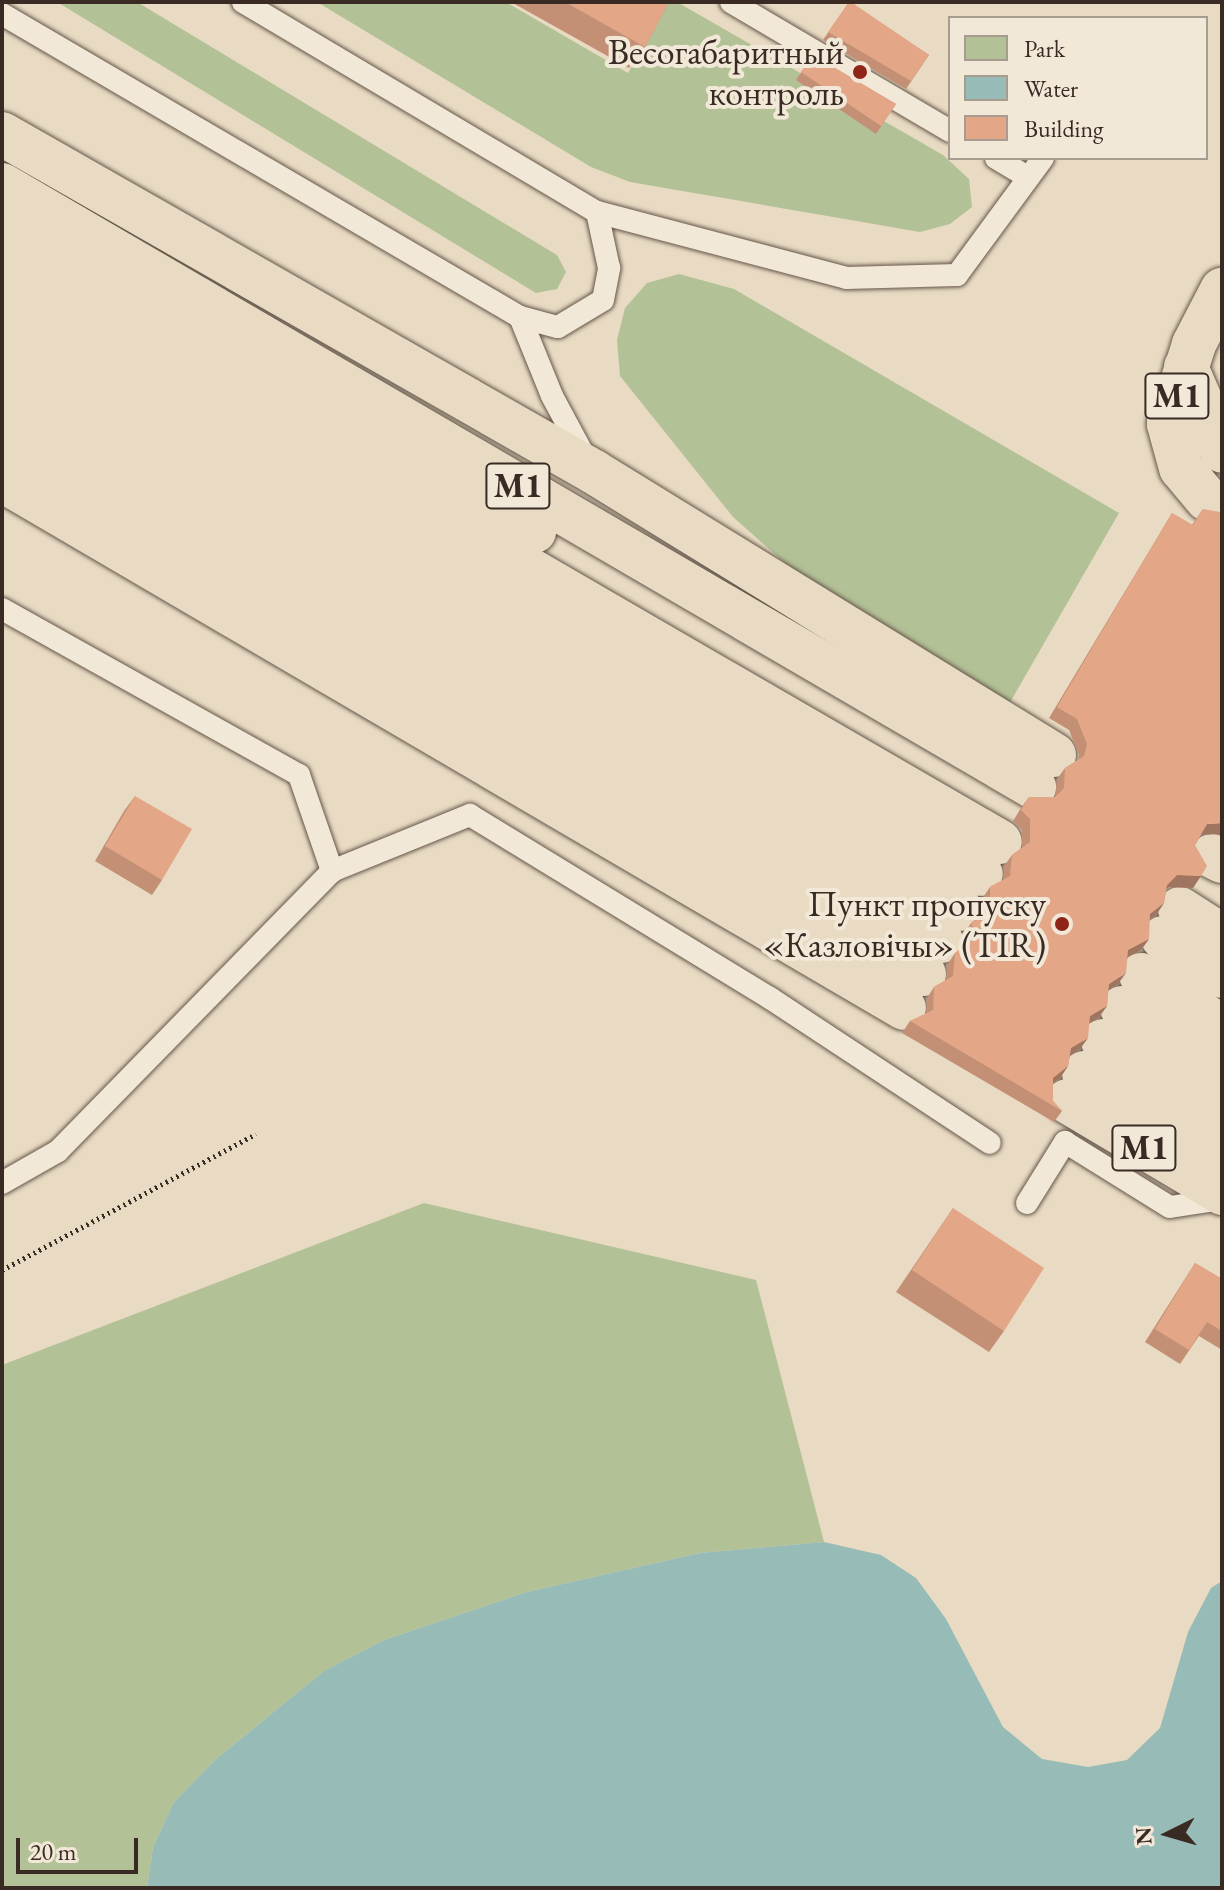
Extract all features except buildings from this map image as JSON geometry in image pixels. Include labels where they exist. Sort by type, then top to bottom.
[{"type":"highway","name":"М1","points":[[2,134],[594,472],[980,878]]},
{"type":"highway","name":"М1","points":[[2,185],[980,878]]},
{"type":"highway","name":"М1","points":[[2,225],[980,878]]},
{"type":"highway","name":"М1","points":[[2,264],[980,878]]},
{"type":"highway","points":[[2,307],[980,878]]},
{"type":"highway","name":"М1","points":[[1212,329],[1222,451]]},
{"type":"highway","name":"М1","points":[[1207,499],[1181,468],[1171,446],[1169,424],[1212,329]]},
{"type":"highway","points":[[2,350],[980,878]]},
{"type":"highway","points":[[2,392],[980,878]]},
{"type":"highway","points":[[2,437],[980,878]]},
{"type":"highway","points":[[2,480],[980,878]]},
{"type":"highway","points":[[1199,892],[1222,936]]},
{"type":"highway","points":[[1199,892],[1222,976]]},
{"type":"highway","points":[[1103,1040],[1222,1027]]},
{"type":"highway","name":"М1","points":[[1103,1040],[1222,1112]]},
{"type":"highway","name":"М1","points":[[1103,1040],[1222,1155]]},
{"type":"highway","name":"М1","points":[[1103,1040],[1222,1196]]},
{"type":"highway","points":[[1103,1040],[1222,1072]]},
{"type":"lane","points":[[243,2],[597,212],[846,278],[957,275],[1041,160]]},
{"type":"lane","points":[[731,2],[948,130]]},
{"type":"lane","points":[[2,14],[520,317],[558,327],[603,300],[609,268],[597,212]]},
{"type":"lane","points":[[999,160],[1028,177]]},
{"type":"lane","points":[[520,317],[552,396],[594,472]]},
{"type":"lane","points":[[2,609],[299,775],[332,871]]},
{"type":"lane","points":[[2,1183],[58,1151],[332,871],[470,815],[770,998],[990,1143]]},
{"type":"lane","points":[[1027,1203],[1065,1142],[1170,1207],[1222,1196]]},
{"type":"path","points":[[2,1270],[256,1134]]},
{"type":"green space","points":[[57,2],[137,2],[557,255],[566,272],[557,289],[536,293]]},
{"type":"green space","points":[[317,2],[506,2],[628,73],[657,22],[624,2],[677,2],[943,155],[969,179],[972,207],[950,224],[920,232],[630,182],[591,167]]},
{"type":"green space","points":[[679,274],[734,289],[1119,513],[1008,706],[819,593],[733,517],[620,376],[617,340],[625,308],[647,283]]},
{"type":"green space","points":[[424,1203],[756,1280],[824,1542],[700,1553],[527,1592],[384,1640],[324,1671],[216,1759],[174,1802],[153,1847],[147,1888],[2,1888],[2,1365]]},
{"type":"water","points":[[824,1542],[881,1555],[916,1578],[946,1619],[1003,1727],[1042,1759],[1088,1767],[1127,1760],[1160,1728],[1188,1632],[1211,1588],[1222,1581],[1222,1888],[147,1888],[153,1847],[174,1802],[216,1759],[324,1671],[384,1640],[527,1592],[700,1553]]},
{"type":"place","name":"Весогабаритный контроль","points":[[860,72]]},
{"type":"place","name":"Пункт пропуску «Казловічы» (TIR)","points":[[1062,924]]}]
